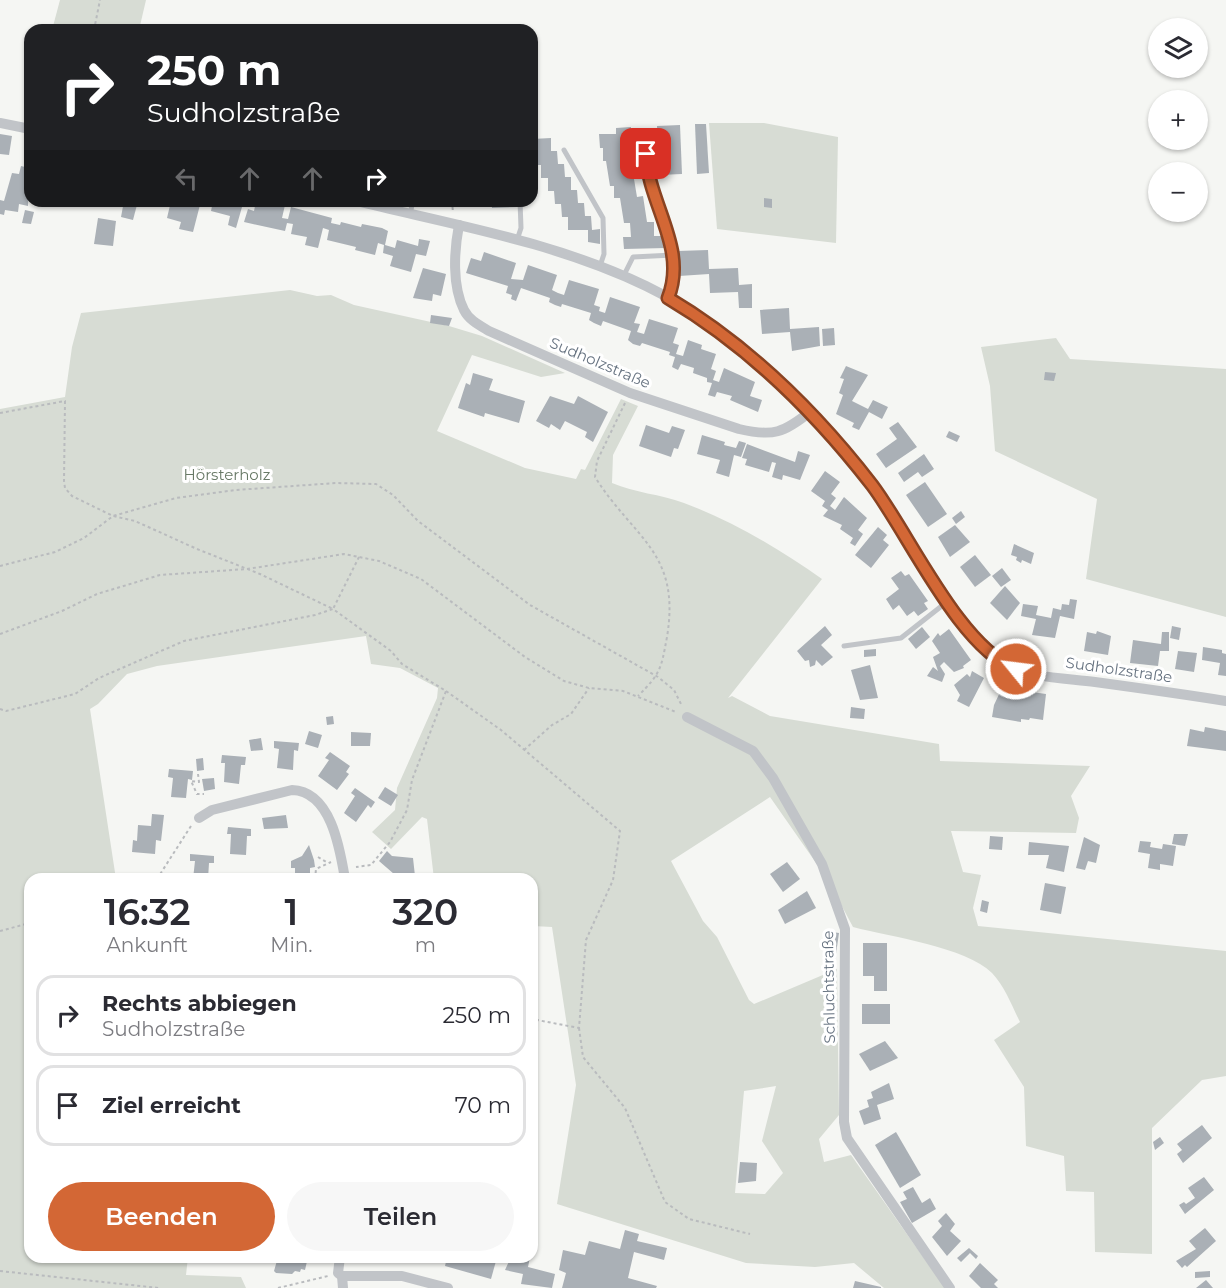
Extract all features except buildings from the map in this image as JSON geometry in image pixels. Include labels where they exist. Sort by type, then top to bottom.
[{"type":"street","points":[[0,123],[24,128]]},
{"type":"street","name":"Sudholzstraße","points":[[381,207],[517,240],[599,267],[668,298],[719,330],[772,374],[811,411],[873,486],[948,601],[987,652],[1016,669],[1226,701]]},
{"type":"street","name":"Sudholzstraße","points":[[459,225],[456,256],[458,294],[464,311],[473,322],[630,393],[706,420],[757,434],[775,434],[787,430],[811,411]]},
{"type":"street","name":"Schluchtstraße","points":[[687,717],[753,751],[773,778],[822,864],[845,929],[844,1122],[847,1138],[950,1288]]},
{"type":"street","points":[[200,818],[212,810],[298,790],[311,795],[322,805],[341,856],[344,873]]},
{"type":"street","points":[[340,1263],[343,1288]]},
{"type":"street","points":[[340,1274],[402,1276],[448,1288]]},
{"type":"lane","points":[[645,132],[647,176],[672,242],[674,283],[668,298]]},
{"type":"lane","points":[[564,150],[603,218],[604,254],[599,267]]},
{"type":"lane","points":[[410,214],[412,207]]},
{"type":"lane","points":[[517,240],[521,228],[520,207]]},
{"type":"lane","points":[[623,277],[633,257],[673,255]]},
{"type":"lane","points":[[844,646],[901,638],[948,601]]},
{"type":"path","points":[[96,24],[100,0]]},
{"type":"path","points":[[630,393],[597,460],[595,477],[652,551],[668,582],[668,631],[658,676],[638,696]]},
{"type":"path","points":[[0,413],[65,401],[65,488],[72,496],[113,516],[135,521],[246,569],[333,609],[374,636],[402,664],[446,692],[524,750],[620,831],[613,880],[586,940],[579,1028],[583,1057],[625,1108],[665,1202],[689,1219],[750,1234]]},
{"type":"path","points":[[0,566],[55,552],[84,538],[113,516],[176,498],[336,483],[376,484],[393,495],[418,521],[530,605],[658,676],[674,690],[687,717]]},
{"type":"path","points":[[0,634],[62,611],[97,594],[160,575],[246,569],[324,555],[359,556],[379,561],[421,579],[525,657],[564,681],[589,688],[623,691],[687,717]]},
{"type":"path","points":[[0,709],[6,711],[75,694],[99,678],[184,641],[315,615],[333,609],[359,556]]},
{"type":"path","points":[[524,750],[552,725],[571,714],[589,688]]},
{"type":"path","points":[[347,873],[370,865],[390,842],[406,810],[412,780],[446,692]]},
{"type":"path","points":[[198,774],[199,782],[191,781],[197,794],[204,795]]},
{"type":"path","points":[[161,873],[184,834],[200,818]]},
{"type":"path","points":[[316,873],[316,869],[341,856]]},
{"type":"path","points":[[318,857],[328,863]]},
{"type":"path","points":[[0,931],[24,925]]},
{"type":"path","points":[[538,1020],[579,1028]]},
{"type":"path","points":[[0,1271],[159,1288]]},
{"type":"path","points":[[278,1288],[340,1274]]},
{"type":"green space","points":[[60,0],[146,0],[140,24],[54,24]]},
{"type":"green space","points":[[709,123],[764,123],[838,137],[836,243],[717,229]]},
{"type":"green space","name":"Hörsterholz","points":[[290,290],[317,296],[331,295],[354,305],[449,326],[482,336],[565,373],[541,377],[472,355],[437,431],[525,468],[576,479],[581,469],[585,470],[621,399],[638,406],[613,455],[612,483],[675,500],[720,518],[772,547],[822,579],[728,698],[732,696],[770,716],[939,744],[940,761],[1090,766],[1071,796],[1079,818],[1076,833],[951,831],[963,872],[981,875],[973,908],[978,926],[1226,951],[1226,1076],[1202,1080],[1152,1128],[1152,1254],[1095,1252],[1094,1192],[1066,1191],[1064,1156],[1026,1146],[1024,1087],[994,1040],[1020,1022],[997,978],[980,964],[965,956],[907,939],[853,927],[828,880],[770,797],[671,861],[703,921],[717,937],[749,1000],[754,1004],[837,969],[839,1115],[819,1139],[824,1162],[851,1155],[945,1288],[884,1288],[854,1263],[815,1267],[746,1263],[557,1204],[576,1085],[552,927],[538,926],[538,873],[433,873],[427,819],[422,817],[391,849],[372,832],[395,810],[397,788],[437,698],[438,688],[400,668],[371,664],[366,636],[157,666],[127,674],[98,704],[90,709],[115,873],[24,873],[24,1263],[187,1263],[186,1275],[241,1277],[246,1288],[0,1288],[0,409],[65,397],[72,347],[81,313]],"holes":[[[776,1086],[762,1141],[783,1173],[765,1194],[735,1193],[744,1091]]]},
{"type":"green space","points":[[1056,338],[1070,359],[1226,369],[1226,617],[1086,579],[1097,499],[995,451],[990,386],[981,347]]},
{"type":"route","points":[[646,154],[647,176],[672,242],[674,283],[668,298],[719,330],[788,388],[811,411],[873,486],[914,551],[980,644],[993,658],[1016,669]]}]
